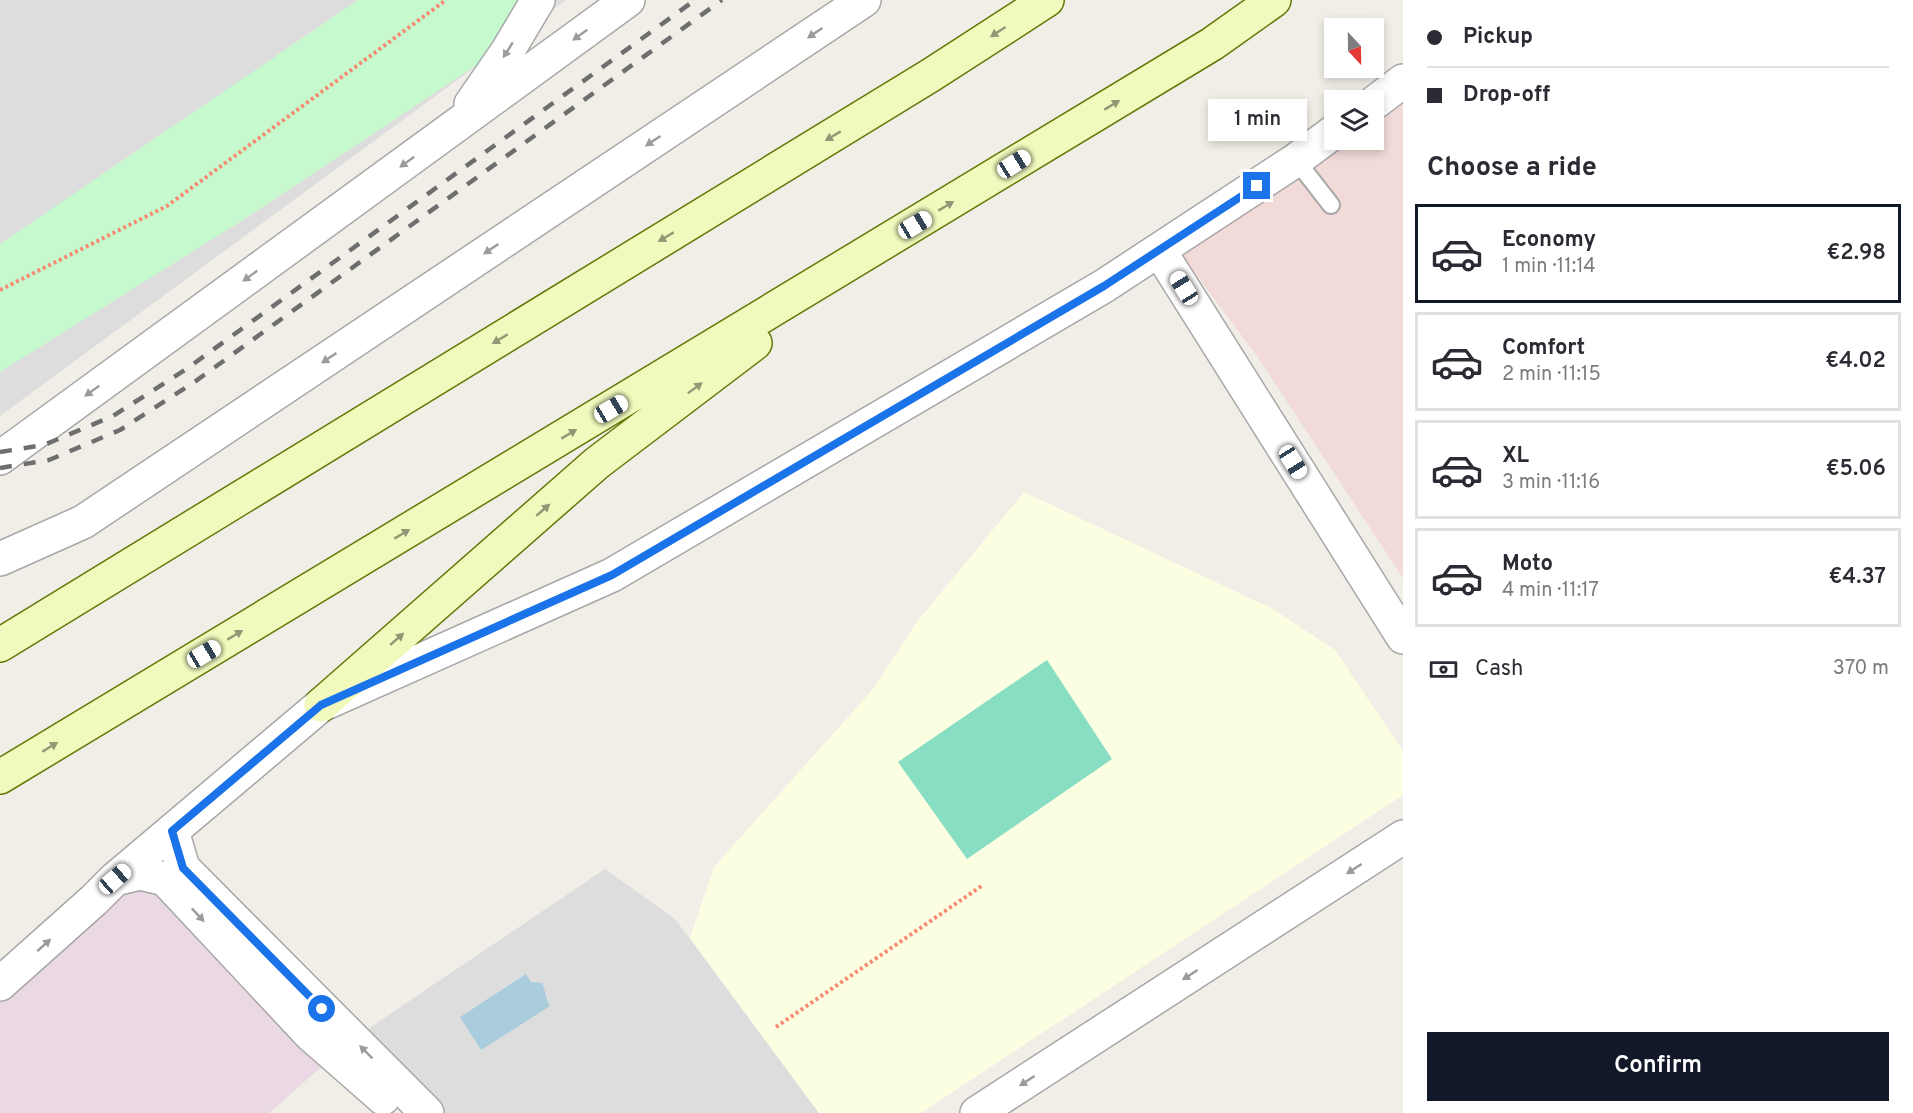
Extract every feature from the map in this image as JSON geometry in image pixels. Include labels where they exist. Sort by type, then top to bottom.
[{"type":"main road","points":[[0,645],[921,82],[1047,0]]},
{"type":"main road","points":[[0,777],[896,237],[1212,44],[1274,0]]},
{"type":"main road","points":[[321,705],[597,463],[896,237]]},
{"type":"street","points":[[455,127],[507,52],[538,0]]},
{"type":"street","points":[[0,458],[628,0]]},
{"type":"street","points":[[0,559],[82,522],[864,0]]},
{"type":"street","points":[[1384,95],[1403,81]]},
{"type":"street","points":[[0,984],[115,879],[321,705],[612,575],[1104,286],[1324,139]]},
{"type":"street","points":[[1159,250],[1403,637]]},
{"type":"street","points":[[172,831],[183,868],[427,1113]]},
{"type":"street","points":[[977,1113],[1403,837]]},
{"type":"street","points":[[115,879],[140,873],[165,879],[310,1034],[400,1113]]},
{"type":"lane","points":[[1296,160],[1331,205]]},
{"type":"path","points":[[0,290],[167,206],[446,0]]},
{"type":"path","points":[[776,1027],[983,885]]},
{"type":"shaded area","points":[[0,0],[566,0],[0,416]]},
{"type":"shaded area","points":[[1403,90],[1403,578],[1257,356],[1179,252],[1324,147],[1324,150],[1384,150],[1384,104]]},
{"type":"shaded area","points":[[1024,492],[1273,609],[1335,650],[1403,751],[1403,795],[921,1113],[819,1113],[690,938],[714,867],[874,688],[916,623]]},
{"type":"shaded area","points":[[156,844],[353,1039],[269,1113],[0,1113],[0,976]]},
{"type":"shaded area","points":[[605,869],[675,919],[819,1113],[427,1113],[353,1039]]},
{"type":"green space","points":[[358,0],[524,0],[484,60],[246,218],[0,372],[0,244]]},
{"type":"green space","points":[[1047,660],[1112,759],[967,859],[898,762]]},
{"type":"water","points":[[526,974],[531,982],[542,983],[550,1006],[481,1050],[460,1017]]},
{"type":"railway","points":[[0,452],[44,445],[113,416],[185,370],[695,0]]},
{"type":"railway","points":[[0,468],[49,460],[120,430],[193,383],[722,0]]},
{"type":"route","points":[[322,1009],[183,868],[172,831],[321,705],[612,575],[1104,286],[1257,186]]}]
